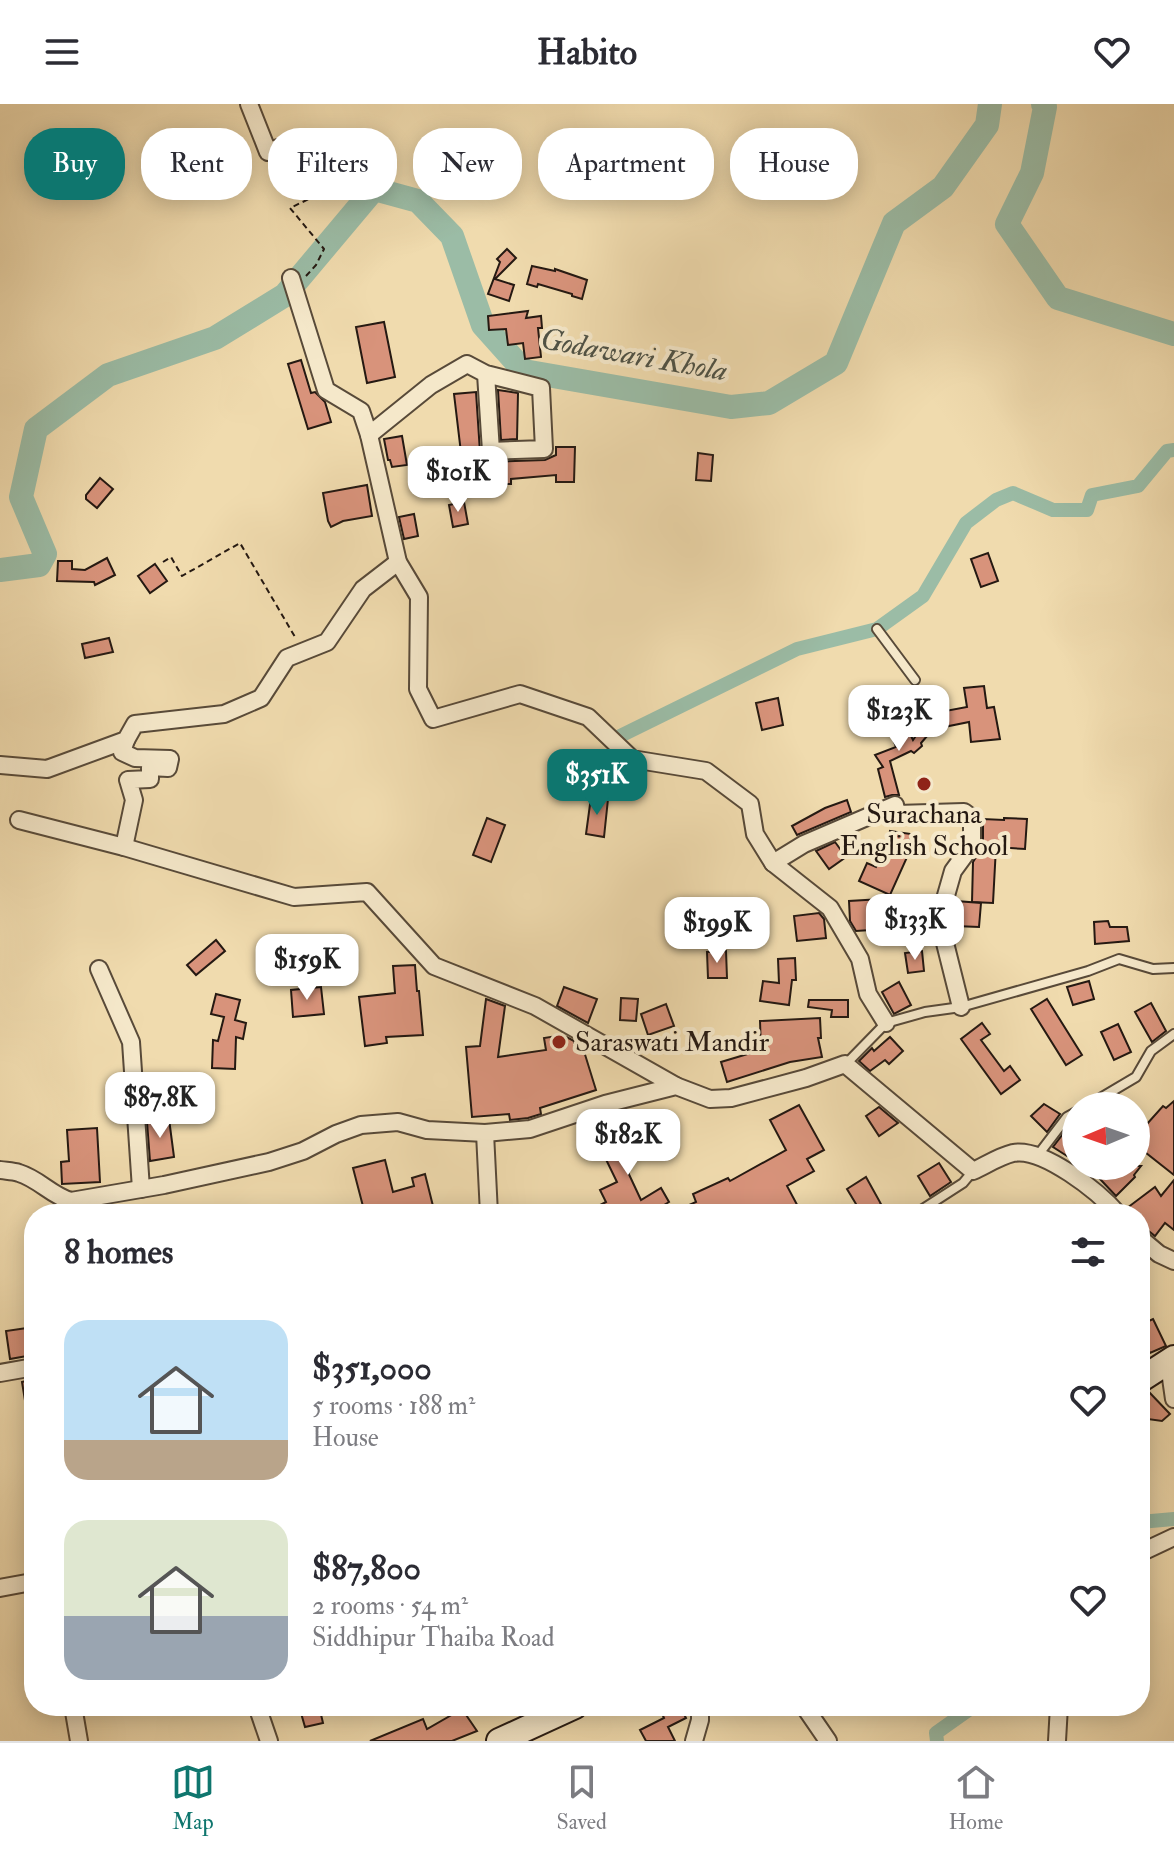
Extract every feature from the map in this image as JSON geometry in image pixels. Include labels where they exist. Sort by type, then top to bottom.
[{"type":"street","points":[[249,104],[268,152]]},
{"type":"street","points":[[293,284],[326,390],[361,411],[369,435],[398,562],[419,597],[418,689],[433,719],[520,694],[588,717],[632,759],[706,771],[750,804],[755,834],[773,863],[830,908],[860,959],[868,994],[886,1023]]},
{"type":"street","points":[[369,435],[431,385],[467,364],[486,374],[541,388],[544,449],[491,451],[486,374]]},
{"type":"street","points":[[124,847],[134,800],[128,780],[150,779],[150,767],[168,768],[170,759],[135,758],[122,752],[135,724],[224,714],[261,698],[287,658],[327,642],[363,589],[398,562]]},
{"type":"street","points":[[0,765],[47,769],[126,740]]},
{"type":"street","points":[[773,863],[804,844],[895,805],[897,814],[964,812],[972,818],[972,845],[953,871],[943,906],[944,939],[961,1007]]},
{"type":"street","points":[[19,820],[294,897],[367,892],[434,966],[535,1006],[676,1086],[710,1099],[731,1098],[845,1064],[973,1171],[1014,1153],[1038,1155],[1095,1190],[1108,1204]]},
{"type":"street","points":[[99,969],[131,1042],[141,1189]]},
{"type":"street","points":[[0,1170],[21,1173],[60,1198],[71,1201],[269,1162],[303,1151],[361,1125],[398,1122],[427,1130],[485,1133],[530,1129],[605,1104],[676,1086]]},
{"type":"street","points":[[485,1133],[489,1204]]},
{"type":"street","points":[[1150,1246],[1174,1261]]},
{"type":"street","points":[[1150,1374],[1170,1361]]},
{"type":"street","points":[[1170,1361],[1174,1399]]},
{"type":"street","points":[[0,1373],[24,1369]]},
{"type":"street","points":[[1150,1548],[1174,1537]]},
{"type":"street","points":[[0,1588],[24,1584]]},
{"type":"street","points":[[75,1716],[79,1741]]},
{"type":"street","points":[[260,1716],[269,1741]]},
{"type":"street","points":[[499,1741],[553,1716]]},
{"type":"street","points":[[694,1741],[700,1716]]},
{"type":"street","points":[[811,1716],[828,1741]]},
{"type":"street","points":[[1057,1741],[1058,1716]]},
{"type":"lane","points":[[877,629],[915,680]]},
{"type":"lane","points":[[845,1064],[886,1023],[925,1012],[961,1007],[1088,971],[1119,959],[1153,969],[1174,968]]},
{"type":"lane","points":[[1111,1092],[1136,1077],[1151,1051],[1174,1034]]},
{"type":"lane","points":[[1038,1155],[1062,1124]]},
{"type":"lane","points":[[930,1204],[963,1183],[973,1171]]},
{"type":"path","points":[[293,284],[316,265],[324,249],[290,208],[307,200]]},
{"type":"path","points":[[163,562],[171,557],[182,576],[240,543],[299,645]]},
{"type":"building","points":[[507,249],[516,258],[495,279],[514,285],[509,301],[488,294],[500,262],[497,259]]},
{"type":"building","points":[[532,266],[555,269],[587,280],[582,299],[538,284],[537,287],[527,284]]},
{"type":"building","points":[[528,311],[526,318],[541,316],[542,328],[538,328],[541,357],[525,359],[523,343],[508,345],[506,329],[489,330],[488,316]]},
{"type":"building","points":[[384,322],[395,377],[367,383],[356,327]]},
{"type":"building","points":[[301,360],[311,393],[315,392],[325,402],[331,422],[308,429],[288,364]]},
{"type":"building","points":[[498,390],[518,393],[517,439],[501,440]]},
{"type":"building","points":[[476,392],[483,458],[462,461],[454,394]]},
{"type":"building","points":[[402,436],[407,465],[392,467],[384,439]]},
{"type":"building","points":[[556,447],[575,447],[574,482],[556,482],[556,475],[511,479],[511,484],[491,484],[491,462],[545,460],[556,455]]},
{"type":"building","points":[[698,453],[713,455],[711,481],[696,480]]},
{"type":"building","points":[[100,478],[113,489],[97,508],[86,499],[86,495]]},
{"type":"building","points":[[367,485],[372,516],[343,521],[331,527],[323,493]]},
{"type":"building","points":[[464,502],[468,524],[453,527],[449,505]]},
{"type":"building","points":[[414,514],[418,536],[404,539],[399,517]]},
{"type":"building","points":[[988,553],[998,581],[981,587],[971,559]]},
{"type":"building","points":[[107,558],[115,575],[95,585],[94,582],[57,581],[58,561],[72,561],[72,569],[85,570]]},
{"type":"building","points":[[155,564],[167,581],[150,593],[138,576]]},
{"type":"building","points":[[109,638],[113,652],[85,658],[82,644]]},
{"type":"building","points":[[984,686],[987,708],[994,707],[1000,739],[971,742],[969,722],[944,727],[940,712],[967,707],[964,688]]},
{"type":"building","points":[[778,698],[783,725],[762,730],[756,703]]},
{"type":"building","points":[[904,721],[913,740],[926,721],[934,728],[914,753],[911,751],[890,761],[899,795],[885,797],[878,769],[883,767],[875,755],[896,747],[888,726],[898,726]]},
{"type":"building","points":[[591,797],[608,799],[604,837],[586,834]]},
{"type":"building","points":[[847,800],[851,812],[797,835],[792,826]]},
{"type":"building","points":[[487,818],[505,825],[491,862],[473,855]]},
{"type":"building","points":[[983,819],[1027,819],[1025,849],[996,847],[993,903],[972,902],[973,862],[983,846]]},
{"type":"building","points":[[890,831],[911,834],[908,855],[890,895],[859,881],[867,863],[876,867]]},
{"type":"building","points":[[835,842],[846,857],[829,869],[816,851]]},
{"type":"building","points":[[899,898],[901,928],[856,931],[850,921],[849,901]]},
{"type":"building","points":[[956,901],[981,903],[979,927],[955,926]]},
{"type":"building","points":[[819,913],[824,919],[826,938],[797,941],[794,916]]},
{"type":"building","points":[[1108,921],[1110,927],[1127,927],[1129,941],[1095,944],[1094,922]]},
{"type":"building","points":[[216,940],[225,951],[196,975],[187,965]]},
{"type":"building","points":[[726,951],[727,978],[708,978],[707,952]]},
{"type":"building","points":[[922,951],[924,971],[908,973],[905,953]]},
{"type":"building","points":[[795,958],[796,980],[792,980],[789,1005],[760,1001],[763,981],[779,983],[778,959]]},
{"type":"building","points":[[415,965],[423,1035],[386,1037],[387,1043],[365,1046],[359,997],[395,993],[393,966]]},
{"type":"building","points":[[1089,981],[1094,999],[1073,1005],[1067,987]]},
{"type":"building","points":[[899,982],[911,1005],[894,1014],[882,992]]},
{"type":"building","points":[[321,987],[324,1014],[293,1017],[291,990]]},
{"type":"building","points":[[564,987],[597,999],[588,1023],[557,1006]]},
{"type":"building","points":[[216,994],[240,1000],[235,1020],[246,1023],[243,1039],[236,1037],[235,1069],[212,1068],[213,1040],[218,1041],[224,1017],[211,1014]]},
{"type":"building","points":[[621,998],[638,999],[636,1021],[620,1020]]},
{"type":"building","points":[[486,999],[505,1006],[498,1057],[546,1050],[544,1038],[563,1035],[574,1041],[576,1051],[583,1048],[596,1090],[540,1108],[541,1114],[528,1118],[510,1120],[509,1114],[472,1117],[466,1047],[480,1046]]},
{"type":"building","points":[[1047,999],[1082,1055],[1066,1065],[1031,1009]]},
{"type":"building","points":[[809,1000],[848,1000],[848,1017],[831,1017],[832,1010],[808,1007]]},
{"type":"building","points":[[1151,1003],[1166,1031],[1152,1042],[1135,1012]]},
{"type":"building","points":[[666,1004],[674,1026],[648,1035],[641,1014]]},
{"type":"building","points":[[820,1018],[821,1038],[818,1038],[822,1057],[790,1062],[727,1082],[721,1062],[761,1050],[760,1021]]},
{"type":"building","points":[[982,1023],[990,1034],[981,1040],[1004,1071],[1010,1066],[1020,1080],[1001,1094],[961,1039]]},
{"type":"building","points":[[1118,1024],[1131,1052],[1114,1060],[1101,1032]]},
{"type":"building","points":[[890,1037],[903,1051],[889,1064],[885,1060],[870,1071],[859,1061]]},
{"type":"building","points":[[1174,1101],[1174,1175],[1150,1156],[1150,1121],[1163,1106],[1166,1108]]},
{"type":"building","points":[[1044,1104],[1060,1114],[1047,1132],[1031,1116]]},
{"type":"building","points":[[799,1105],[824,1150],[807,1159],[814,1171],[787,1186],[797,1204],[692,1204],[696,1202],[693,1194],[728,1178],[730,1181],[786,1150],[770,1120]]},
{"type":"building","points":[[879,1107],[898,1123],[879,1136],[866,1116]]},
{"type":"building","points":[[169,1119],[174,1157],[150,1161],[147,1122]]},
{"type":"building","points":[[663,1121],[667,1133],[619,1153],[641,1200],[661,1188],[669,1202],[602,1204],[606,1202],[600,1190],[617,1182],[599,1145]]},
{"type":"building","points":[[97,1128],[100,1182],[62,1184],[61,1162],[69,1161],[67,1130]]},
{"type":"building","points":[[1062,1135],[1062,1153],[1053,1147]]},
{"type":"building","points":[[385,1160],[393,1192],[414,1186],[412,1178],[425,1174],[432,1204],[362,1204],[353,1168]]},
{"type":"building","points":[[939,1163],[951,1182],[930,1196],[918,1176]]},
{"type":"building","points":[[866,1177],[881,1204],[856,1204],[847,1189]]},
{"type":"building","points":[[1101,1180],[1132,1180],[1116,1196]]},
{"type":"building","points":[[1174,1180],[1174,1230],[1165,1223],[1155,1236],[1150,1232],[1150,1204],[1132,1204],[1155,1187],[1161,1196]]},
{"type":"building","points":[[1153,1319],[1166,1346],[1150,1353],[1150,1320]]},
{"type":"building","points":[[24,1328],[24,1357],[10,1359],[6,1331]]},
{"type":"building","points":[[1150,1393],[1170,1414],[1162,1421],[1150,1419]]},
{"type":"building","points":[[302,1716],[321,1716],[323,1723],[305,1727]]},
{"type":"building","points":[[450,1716],[467,1716],[477,1731],[452,1741],[370,1741],[423,1719],[427,1729]]},
{"type":"building","points":[[664,1718],[686,1718],[668,1727],[675,1741],[646,1741],[640,1730]]},
{"type":"waterway","name":"Godawari Khola","points":[[0,570],[39,565],[45,554],[21,497],[36,429],[108,375],[215,338],[285,295],[374,189],[418,201],[452,236],[483,325],[524,371],[731,407],[769,403],[836,363],[894,223],[943,187],[987,125],[990,104]]},
{"type":"waterway","name":"Godawari Khola","points":[[1043,104],[1045,107],[1032,173],[1007,224],[1058,298],[1174,334]]},
{"type":"waterway","points":[[612,740],[797,649],[877,629],[923,596],[966,523],[996,500],[1013,493],[1053,510],[1087,510],[1092,495],[1138,486],[1167,451],[1174,450]]},
{"type":"waterway","points":[[1150,1521],[1174,1519]]},
{"type":"waterway","points":[[937,1741],[936,1733],[960,1716]]},
{"type":"place","name":"Surachana English School","points":[[924,784]]},
{"type":"place","name":"Saraswati Mandir","points":[[559,1042]]}]
